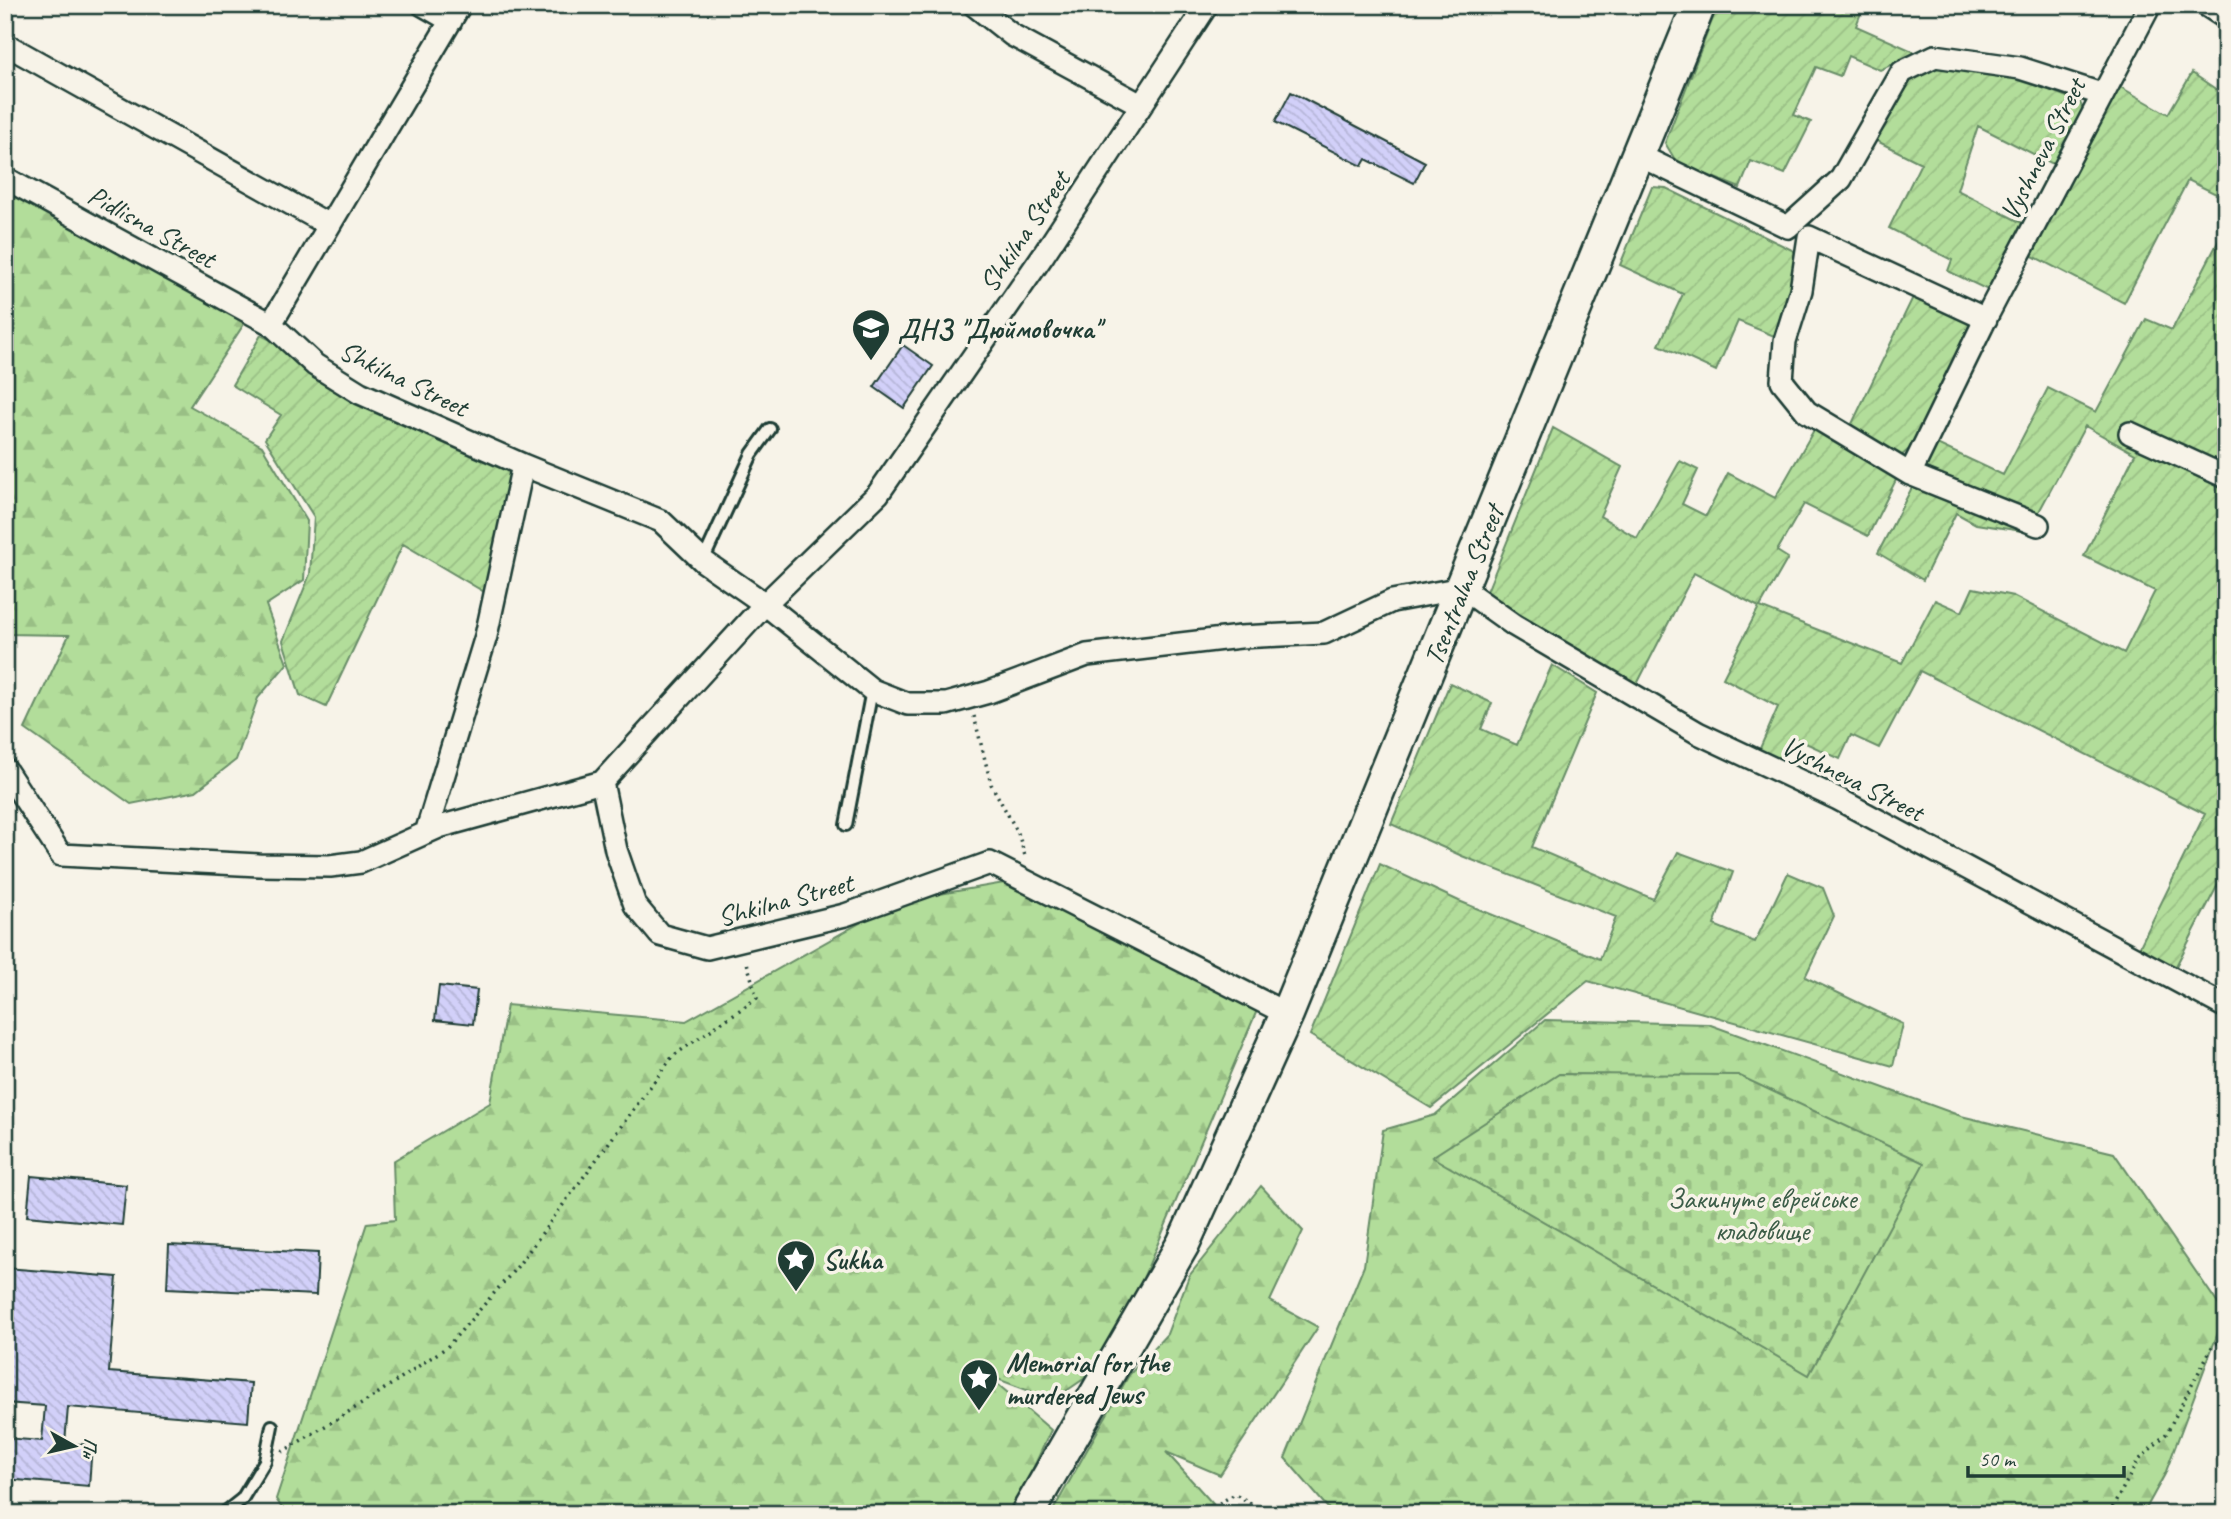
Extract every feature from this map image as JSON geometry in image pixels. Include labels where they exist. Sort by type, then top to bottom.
[{"type":"main road","name":"Tsentralna Street","points":[[1027,1514],[1183,1244],[1287,1014],[1699,5]]},
{"type":"street","points":[[271,324],[455,13],[423,5]]},
{"type":"street","points":[[974,5],[1012,34],[1142,105]]},
{"type":"street","name":"Shkilna Street","points":[[1030,884],[990,863],[845,915],[707,948],[660,935],[635,905],[616,850],[602,782],[765,604],[878,494],[1044,254],[1207,5]]},
{"type":"street","name":"Vyshneva Street","points":[[1910,474],[1986,318],[2150,5]]},
{"type":"street","points":[[2206,5],[2226,18]]},
{"type":"street","points":[[5,44],[329,225]]},
{"type":"street","points":[[1788,227],[1841,180],[1902,72],[1935,55],[2021,68],[2101,94]]},
{"type":"street","points":[[1638,155],[1808,237],[1986,318]]},
{"type":"street","name":"Pidlisna Street","points":[[5,178],[271,324]]},
{"type":"street","points":[[1808,237],[1801,290],[1784,341],[1782,381],[1807,412],[1910,474],[2038,525]]},
{"type":"street","name":"Shkilna Street","points":[[271,324],[315,365],[360,393],[523,465],[661,521],[703,561],[765,604],[872,690],[908,704],[946,704],[1087,655],[1240,638],[1324,633],[1392,601],[1462,588]]},
{"type":"street","points":[[2130,433],[2226,477]]},
{"type":"street","points":[[426,833],[486,636],[523,465]]},
{"type":"street","name":"Vyshneva Street","points":[[1462,588],[1514,625],[1698,733],[1838,799],[2226,1007]]},
{"type":"street","points":[[5,769],[61,855],[259,865],[330,866],[361,862],[439,827],[602,782]]},
{"type":"street","points":[[1030,884],[1287,1014]]},
{"type":"lane","points":[[703,561],[752,454],[770,429]]},
{"type":"lane","points":[[846,825],[872,690]]},
{"type":"lane","points":[[223,1514],[242,1499],[265,1461],[272,1426]]},
{"type":"path","points":[[969,697],[991,784],[1018,833],[1025,851],[1030,884]]},
{"type":"path","points":[[265,1461],[353,1409],[447,1347],[517,1267],[673,1056],[757,998],[741,940]]},
{"type":"path","points":[[2109,1514],[2138,1461],[2166,1434],[2212,1347],[2226,1337]]},
{"type":"path","points":[[1201,1514],[1235,1494],[1270,1514]]},
{"type":"path","points":[[1764,1514],[1790,1502],[1810,1514]]},
{"type":"green space","points":[[1718,5],[1864,5],[1856,26],[1917,53],[1880,70],[1848,56],[1840,76],[1816,67],[1794,115],[1811,122],[1785,174],[1751,161],[1740,188],[1677,163],[1665,143]]},
{"type":"green space","points":[[1944,65],[2008,74],[2080,102],[2084,113],[2057,166],[1978,126],[1957,190],[2026,225],[1992,292],[1948,271],[1952,260],[1889,228],[1921,163],[1873,139],[1912,72]]},
{"type":"green space","points":[[2192,73],[2226,96],[2226,199],[2188,180],[2124,303],[2025,252],[2115,84],[2168,114]]},
{"type":"green space","points":[[1652,187],[1666,188],[1794,251],[1799,264],[1774,336],[1738,321],[1716,371],[1659,345],[1683,294],[1620,265]]},
{"type":"green space","points":[[5,190],[246,321],[190,406],[262,446],[307,521],[304,580],[266,605],[287,664],[258,698],[236,760],[196,791],[131,804],[25,729],[69,635],[5,634]]},
{"type":"green space","points":[[2220,238],[2226,241],[2226,869],[2175,968],[2139,948],[2205,814],[1920,671],[1879,748],[1851,735],[1840,759],[1795,738],[1781,764],[1758,753],[1778,707],[1723,678],[1759,607],[1694,573],[1634,690],[1486,594],[1553,428],[1622,467],[1600,516],[1637,538],[1680,461],[1698,470],[1682,504],[1706,516],[1728,473],[1775,498],[1815,428],[1898,476],[1868,536],[1804,504],[1777,551],[1788,558],[1760,607],[1902,663],[1935,600],[1962,612],[1973,588],[2013,596],[2124,653],[2155,591],[2084,556],[2135,454],[2085,426],[2028,532],[1976,524],[1956,513],[1923,580],[1878,553],[1935,443],[2003,475],[2048,388],[2096,412],[2146,319],[2172,330]]},
{"type":"green space","points":[[1914,295],[1976,326],[1917,442],[1900,457],[1848,432]]},
{"type":"green space","points":[[261,335],[287,348],[348,399],[510,467],[514,475],[486,593],[403,544],[326,707],[300,695],[283,641],[310,574],[314,517],[265,439],[281,415],[232,385]]},
{"type":"green space","points":[[1552,665],[1597,693],[1532,847],[1653,899],[1678,852],[1733,872],[1714,925],[1755,942],[1788,873],[1823,888],[1834,916],[1805,977],[1903,1024],[1893,1066],[1588,981],[1431,1108],[1310,1035],[1380,864],[1459,901],[1600,959],[1616,917],[1462,856],[1391,824],[1450,683],[1492,703],[1481,729],[1517,745]]},
{"type":"green space","points":[[1033,878],[1261,1001],[1107,1363],[1053,1400],[987,1375],[1051,1430],[1012,1514],[286,1514],[276,1499],[367,1223],[395,1220],[393,1161],[490,1103],[507,1005],[686,1021],[899,901]]},
{"type":"green space","points":[[1545,1020],[1708,1024],[1961,1116],[2114,1153],[2225,1314],[2165,1474],[2143,1514],[1333,1514],[1285,1458],[1364,1266],[1383,1130],[1435,1115]]},
{"type":"green space","name":"Закинуте єврейське кладовище","points":[[1559,1074],[1738,1075],[1924,1163],[1809,1375],[1432,1157]]},
{"type":"green space","points":[[1261,1186],[1303,1231],[1270,1301],[1318,1327],[1220,1475],[1166,1452],[1213,1504],[1191,1514],[1051,1514],[1129,1375],[1167,1334],[1189,1276]]},
{"type":"building","points":[[1291,92],[1425,162],[1414,183],[1366,159],[1362,166],[1275,122]]},
{"type":"building","points":[[903,345],[933,366],[904,408],[874,387]]},
{"type":"building","points":[[439,986],[477,990],[473,1024],[435,1020]]},
{"type":"building","points":[[31,1176],[126,1185],[122,1225],[27,1216]]},
{"type":"building","points":[[169,1245],[318,1253],[316,1295],[167,1288]]},
{"type":"building","points":[[6,1268],[117,1277],[109,1372],[251,1383],[248,1422],[68,1407],[65,1443],[92,1445],[89,1486],[5,1479],[5,1438],[42,1441],[45,1406],[5,1403]]},
{"type":"place","name":"ДНЗ \"Дюймовочка\"","points":[[871,362]]},
{"type":"place","name":"Sukha","points":[[796,1293]]},
{"type":"place","name":"Memorial for the murdered Jews","points":[[979,1412]]}]
